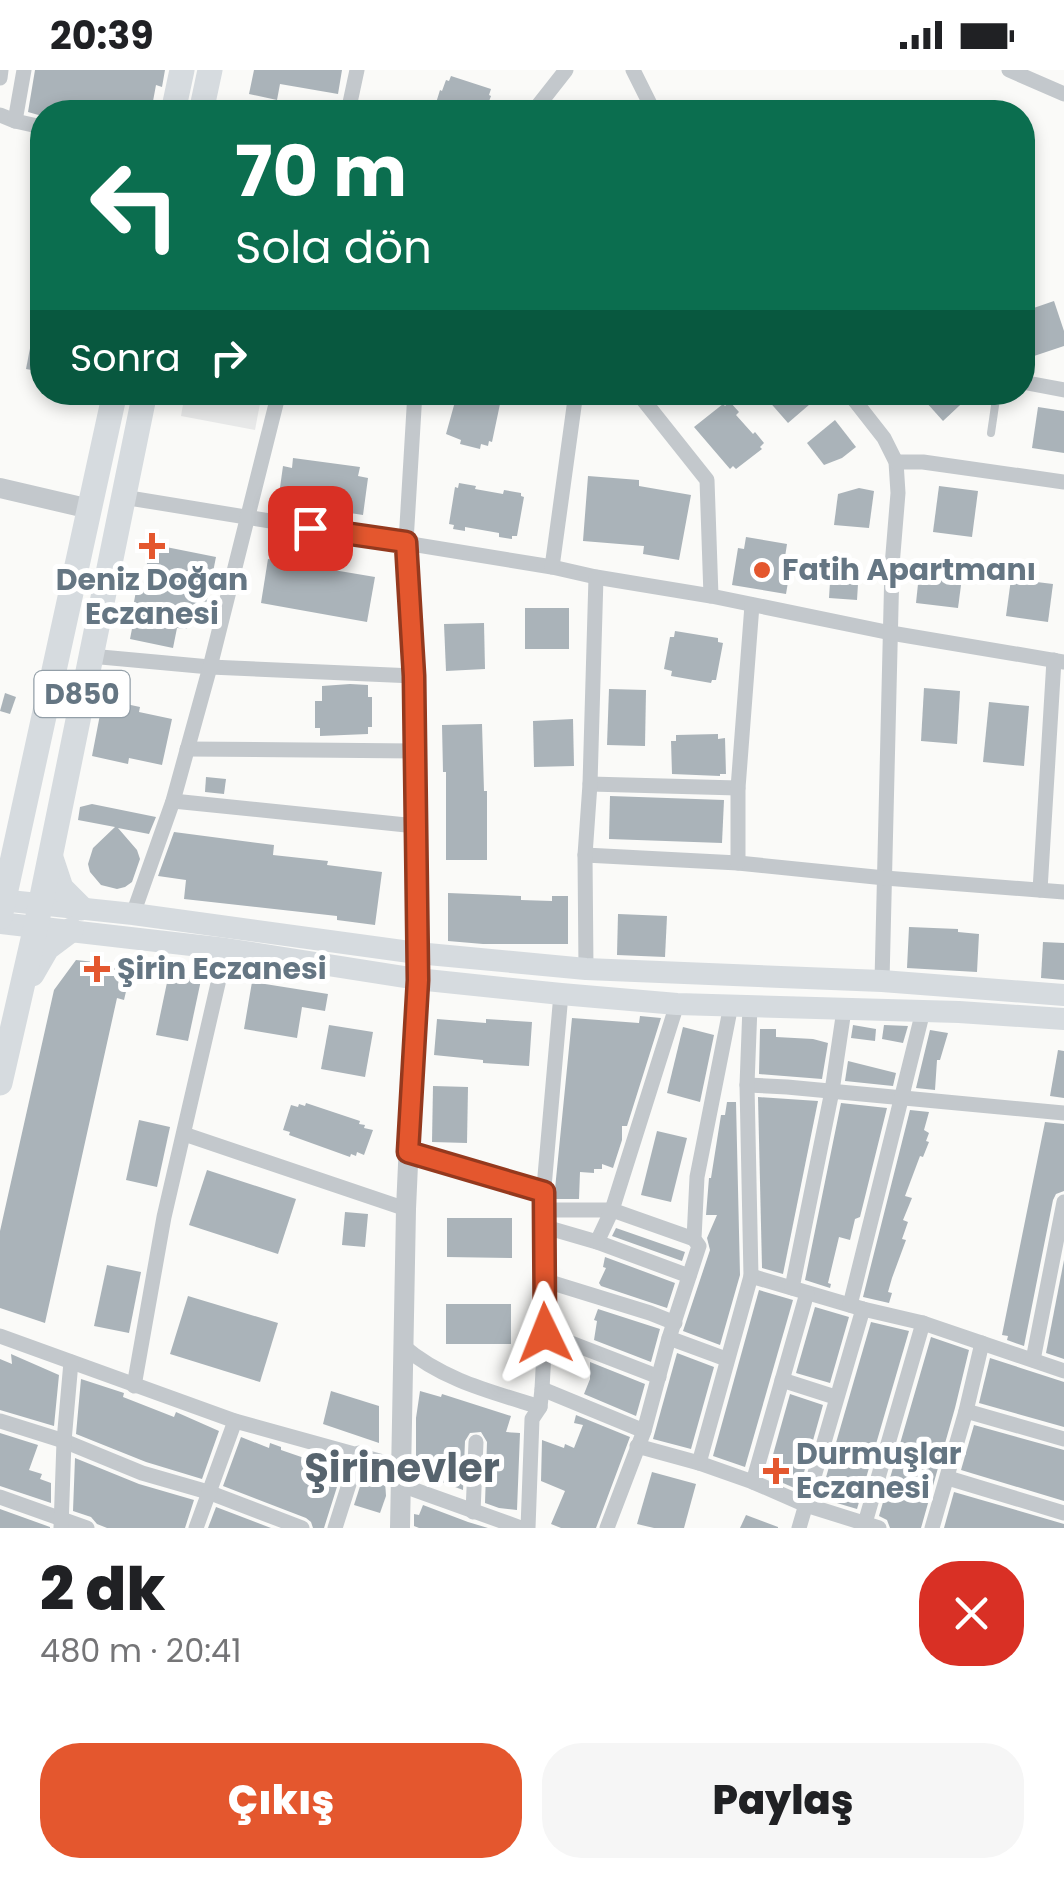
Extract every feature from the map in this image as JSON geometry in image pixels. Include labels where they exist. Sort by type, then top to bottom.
[{"type":"highway","points":[[176,100],[182,70]]},
{"type":"highway","points":[[204,100],[210,70]]},
{"type":"highway","name":"D850","points":[[1,910],[111,405]]},
{"type":"highway","name":"D850","points":[[0,1083],[142,405]]},
{"type":"highway","points":[[0,863],[16,841]]},
{"type":"highway","points":[[19,996],[48,948],[76,919],[50,855]]},
{"type":"main road","points":[[1,910],[76,919],[226,949],[418,980],[677,1004],[1064,1019]]},
{"type":"main road","points":[[76,919],[133,914],[417,954],[586,969],[882,981],[1064,995]]},
{"type":"street","points":[[0,78],[1,70]]},
{"type":"street","points":[[8,118],[24,70]]},
{"type":"street","points":[[351,100],[358,70]]},
{"type":"street","points":[[542,100],[566,70]]},
{"type":"street","points":[[633,70],[648,100]]},
{"type":"street","points":[[1010,70],[1064,94]]},
{"type":"street","points":[[1035,384],[1064,390]]},
{"type":"street","points":[[133,914],[173,801],[276,405]]},
{"type":"street","points":[[400,1528],[406,1210],[418,980],[414,676],[406,542],[413,405]]},
{"type":"street","points":[[552,567],[574,405]]},
{"type":"street","points":[[646,405],[707,480],[711,596]]},
{"type":"street","points":[[858,405],[884,438],[896,462],[898,494],[892,566],[882,981]]},
{"type":"street","points":[[896,462],[922,462],[1064,482]]},
{"type":"street","points":[[0,488],[90,509]]},
{"type":"street","points":[[123,497],[552,567],[891,633],[1059,661],[1040,890]]},
{"type":"street","points":[[586,969],[585,856],[596,578]]},
{"type":"street","points":[[738,863],[738,788],[752,604]]},
{"type":"street","points":[[90,656],[210,668],[414,676]]},
{"type":"street","points":[[187,748],[415,750]]},
{"type":"street","points":[[590,784],[738,788]]},
{"type":"street","points":[[173,801],[416,826]]},
{"type":"street","points":[[585,856],[738,863],[1064,892]]},
{"type":"street","points":[[134,1386],[164,1216],[226,949]]},
{"type":"street","points":[[0,1336],[235,1421],[359,1453],[473,1512],[524,1528],[532,1420],[540,1407],[542,1389],[542,1218],[561,994]]},
{"type":"street","points":[[596,1242],[612,1210],[677,1004]]},
{"type":"street","points":[[699,1464],[751,1276],[747,1085],[740,1006]]},
{"type":"street","points":[[694,1239],[698,1176],[740,1006]]},
{"type":"street","points":[[753,1482],[782,1380],[844,1010]]},
{"type":"street","points":[[799,1528],[835,1398],[923,1011]]},
{"type":"street","points":[[747,1085],[1064,1113]]},
{"type":"street","points":[[184,1134],[406,1210]]},
{"type":"street","points":[[408,1152],[544,1192]]},
{"type":"street","points":[[1033,1360],[1064,1202]]},
{"type":"street","points":[[542,1218],[612,1210],[694,1239],[699,1246],[641,1439],[607,1528]]},
{"type":"street","points":[[542,1218],[689,1276]]},
{"type":"street","points":[[751,1276],[923,1322],[1064,1371]]},
{"type":"street","points":[[543,1280],[650,1312],[672,1330],[726,1359]]},
{"type":"street","points":[[542,1389],[699,1464],[872,1526],[923,1322]]},
{"type":"street","points":[[545,1333],[659,1377]]},
{"type":"street","points":[[932,1528],[982,1343]]},
{"type":"street","points":[[403,1346],[421,1361],[462,1382],[540,1407]]},
{"type":"street","points":[[61,1523],[71,1362]]},
{"type":"street","points":[[782,1380],[835,1398]]},
{"type":"street","points":[[966,1411],[1064,1440]]},
{"type":"street","points":[[0,1421],[302,1528]]},
{"type":"street","points":[[196,1528],[235,1421]]},
{"type":"street","points":[[473,1512],[476,1442]]},
{"type":"street","points":[[335,1528],[359,1453]]},
{"type":"street","points":[[948,1478],[1064,1513]]},
{"type":"street","points":[[0,1498],[61,1523],[87,1528]]},
{"type":"lane","points":[[991,433],[996,405]]},
{"type":"shaded area","points":[[183,405],[260,405],[255,430],[181,416]]},
{"type":"building","points":[[35,70],[165,70],[162,87],[156,85],[153,100],[30,100]]},
{"type":"building","points":[[254,70],[342,70],[338,94],[280,84],[277,100],[249,94]]},
{"type":"building","points":[[451,76],[491,89],[490,100],[437,100],[446,80]]},
{"type":"building","points":[[1054,301],[1064,331],[1064,346],[1035,356],[1035,308]]},
{"type":"building","points":[[454,405],[500,405],[488,446],[481,444],[480,449],[460,444],[461,440],[446,434]]},
{"type":"building","points":[[733,405],[739,412],[736,415],[764,443],[762,449],[736,469],[730,469],[694,427]]},
{"type":"building","points":[[772,405],[809,405],[788,423]]},
{"type":"building","points":[[929,405],[960,405],[943,421]]},
{"type":"building","points":[[1038,407],[1064,411],[1064,453],[1032,448]]},
{"type":"building","points":[[835,420],[856,447],[824,465],[807,443]]},
{"type":"building","points":[[293,458],[360,467],[358,476],[368,478],[363,515],[278,502],[283,466],[292,468]]},
{"type":"building","points":[[588,476],[639,480],[639,486],[691,495],[679,560],[643,554],[644,546],[583,541]]},
{"type":"building","points":[[459,483],[503,494],[504,490],[521,493],[524,497],[517,536],[512,539],[465,527],[465,531],[453,529],[454,525],[449,524]]},
{"type":"building","points":[[939,486],[978,491],[972,537],[933,532]]},
{"type":"building","points":[[859,488],[874,491],[869,528],[834,525],[838,494]]},
{"type":"building","name":"Fatih Apartmanı","points":[[746,537],[787,544],[785,557],[792,558],[786,594],[732,585],[738,548],[744,549]]},
{"type":"building","points":[[151,544],[216,557],[199,621],[189,619],[187,629],[177,628],[173,648],[130,639],[136,591],[141,592]]},
{"type":"building","points":[[268,559],[375,577],[367,622],[261,603]]},
{"type":"building","points":[[920,565],[963,570],[958,608],[916,603]]},
{"type":"building","points":[[831,566],[859,568],[857,600],[829,598]]},
{"type":"building","points":[[1011,579],[1053,584],[1048,622],[1006,616]]},
{"type":"building","points":[[525,608],[569,608],[569,649],[525,649]]},
{"type":"building","points":[[484,623],[485,669],[446,671],[444,624]]},
{"type":"building","points":[[675,631],[718,638],[723,643],[716,680],[711,683],[671,676],[672,671],[664,669],[670,637],[674,637]]},
{"type":"building","points":[[368,685],[372,727],[368,727],[368,734],[320,736],[320,728],[315,728],[315,701],[322,701],[322,686]]},
{"type":"building","points":[[924,688],[960,691],[957,744],[921,741]]},
{"type":"building","points":[[609,689],[646,690],[645,746],[607,745]]},
{"type":"building","points":[[5,693],[16,697],[10,714],[0,711]]},
{"type":"building","points":[[103,699],[172,719],[162,765],[129,758],[128,764],[92,756]]},
{"type":"building","points":[[989,702],[1029,706],[1024,766],[983,762]]},
{"type":"building","points":[[573,719],[574,766],[534,767],[533,721]]},
{"type":"building","points":[[482,724],[487,860],[446,860],[442,725]]},
{"type":"building","points":[[718,734],[718,739],[725,738],[726,774],[672,774],[671,741],[676,741],[676,735]]},
{"type":"building","points":[[206,777],[226,779],[224,794],[205,792]]},
{"type":"building","points":[[610,796],[724,800],[722,843],[609,839]]},
{"type":"building","points":[[92,804],[156,817],[149,834],[118,828],[140,859],[132,882],[125,887],[101,885],[90,872],[93,848],[115,827],[78,820],[80,807]]},
{"type":"building","points":[[174,832],[274,845],[273,855],[382,872],[375,925],[337,920],[337,916],[184,899],[186,880],[158,876]]},
{"type":"building","points":[[448,893],[552,901],[552,896],[568,896],[568,944],[448,941]]},
{"type":"building","points":[[618,914],[667,916],[665,957],[617,955]]},
{"type":"building","points":[[909,927],[979,934],[977,972],[907,968]]},
{"type":"building","points":[[1043,942],[1064,943],[1064,980],[1041,978]]},
{"type":"building","points":[[76,960],[132,966],[124,1000],[117,998],[45,1323],[0,1308],[0,1231],[54,990]]},
{"type":"building","points":[[169,973],[201,980],[188,1041],[156,1035]]},
{"type":"building","points":[[252,982],[328,994],[325,1011],[302,1007],[297,1038],[244,1029]]},
{"type":"building","points":[[640,1016],[661,1018],[627,1126],[622,1126],[613,1168],[602,1164],[602,1169],[594,1169],[594,1173],[580,1172],[579,1199],[554,1199],[572,1018],[639,1023]]},
{"type":"building","points":[[437,1019],[532,1022],[529,1066],[434,1055]]},
{"type":"building","points":[[329,1025],[373,1032],[365,1077],[321,1069]]},
{"type":"building","points":[[853,1025],[876,1029],[875,1041],[851,1038]]},
{"type":"building","points":[[884,1025],[908,1026],[903,1043],[882,1039]]},
{"type":"building","points":[[683,1027],[714,1035],[700,1102],[667,1093]]},
{"type":"building","points":[[760,1029],[776,1029],[776,1037],[828,1043],[822,1079],[759,1074]]},
{"type":"building","points":[[930,1030],[948,1033],[937,1060],[935,1090],[916,1088]]},
{"type":"building","points":[[1058,1050],[1064,1051],[1064,1098],[1050,1096]]},
{"type":"building","points":[[848,1061],[896,1073],[893,1086],[845,1081]]},
{"type":"building","points":[[433,1086],[468,1087],[467,1143],[432,1142]]},
{"type":"building","points":[[758,1097],[818,1101],[783,1274],[762,1268]]},
{"type":"building","points":[[727,1102],[736,1102],[740,1275],[720,1345],[683,1331],[710,1250],[707,1238],[717,1215],[706,1215],[709,1178]]},
{"type":"building","points":[[306,1103],[360,1121],[364,1128],[373,1130],[364,1155],[357,1152],[350,1157],[283,1130],[291,1105]]},
{"type":"building","points":[[841,1103],[887,1108],[860,1217],[855,1219],[850,1240],[839,1237],[830,1288],[805,1280]]},
{"type":"building","points":[[910,1110],[929,1112],[924,1130],[929,1133],[929,1142],[905,1196],[912,1198],[903,1220],[908,1222],[902,1239],[906,1240],[888,1292],[892,1293],[889,1303],[863,1297]]},
{"type":"building","points":[[139,1120],[170,1127],[157,1187],[126,1180]]},
{"type":"building","points":[[1045,1122],[1064,1124],[1064,1191],[1053,1200],[1024,1346],[1002,1335]]},
{"type":"building","points":[[657,1131],[687,1138],[671,1202],[641,1195]]},
{"type":"building","points":[[207,1170],[296,1199],[278,1254],[189,1225]]},
{"type":"building","points":[[345,1212],[368,1214],[365,1247],[342,1245]]},
{"type":"building","points":[[447,1218],[512,1218],[512,1258],[447,1257]]},
{"type":"building","points":[[616,1228],[685,1252],[682,1261],[612,1236]]},
{"type":"building","points":[[605,1257],[675,1283],[667,1308],[601,1286]]},
{"type":"building","points":[[1064,1260],[1064,1359],[1046,1353]]},
{"type":"building","points":[[107,1265],[141,1272],[129,1333],[94,1326]]},
{"type":"building","points":[[759,1290],[793,1300],[745,1467],[713,1456]]},
{"type":"building","points":[[188,1296],[278,1323],[260,1382],[170,1354]]},
{"type":"building","points":[[446,1304],[511,1304],[511,1344],[446,1344]]},
{"type":"building","points":[[815,1307],[849,1317],[830,1383],[796,1373]]},
{"type":"building","points":[[598,1309],[660,1329],[651,1362],[594,1340]]},
{"type":"building","points":[[871,1322],[909,1331],[857,1509],[820,1498]]},
{"type":"building","points":[[931,1337],[969,1350],[921,1528],[890,1528],[887,1520],[879,1516]]},
{"type":"building","points":[[677,1353],[714,1367],[691,1449],[653,1439]]},
{"type":"building","points":[[11,1354],[59,1375],[54,1426],[0,1410],[0,1359],[12,1364]]},
{"type":"building","points":[[990,1358],[1064,1382],[1064,1427],[979,1403]]},
{"type":"building","points":[[590,1362],[645,1384],[636,1416],[584,1394],[590,1379]]},
{"type":"building","points":[[81,1379],[219,1431],[202,1479],[76,1434]]},
{"type":"building","points":[[331,1391],[379,1406],[379,1443],[323,1424]]},
{"type":"building","points":[[420,1391],[511,1416],[506,1432],[520,1433],[517,1510],[485,1503],[487,1442],[481,1432],[470,1433],[465,1441],[463,1490],[426,1479],[426,1474],[416,1474]]},
{"type":"building","points":[[790,1394],[823,1405],[799,1490],[767,1476]]},
{"type":"building","points":[[576,1415],[630,1437],[596,1528],[561,1528],[551,1524],[565,1491],[541,1481],[542,1440],[574,1448],[583,1425],[574,1423]]},
{"type":"building","points":[[974,1425],[1064,1450],[1064,1501],[961,1470]]},
{"type":"building","points":[[0,1433],[38,1445],[29,1470],[42,1474],[40,1479],[51,1483],[51,1503],[0,1486]]},
{"type":"building","points":[[241,1437],[269,1448],[270,1443],[342,1471],[324,1528],[313,1528],[306,1518],[223,1486]]},
{"type":"building","points":[[75,1458],[139,1484],[194,1500],[185,1528],[107,1528],[73,1511]]},
{"type":"building","points":[[652,1472],[696,1484],[684,1528],[637,1524]]},
{"type":"building","points":[[364,1474],[385,1481],[386,1496],[380,1513],[354,1505]]},
{"type":"building","points":[[954,1492],[1064,1524],[1064,1528],[944,1528]]},
{"type":"building","points":[[423,1505],[488,1528],[419,1528],[414,1526],[414,1514],[419,1515]]},
{"type":"building","points":[[216,1507],[271,1528],[208,1528]]},
{"type":"building","points":[[0,1509],[50,1527],[50,1528],[0,1528]]},
{"type":"building","points":[[746,1515],[778,1527],[778,1528],[740,1528]]},
{"type":"place","name":"Deniz Doğan Eczanesi","points":[[152,546]]},
{"type":"place","name":"Fatih Apartmanı","points":[[762,570]]},
{"type":"place","name":"Şirin Eczanesi","points":[[97,969]]},
{"type":"place","name":"Durmuşlar Eczanesi","points":[[776,1471]]},
{"type":"district","name":"Şirinevler","points":[[402,1468]]},
{"type":"route","points":[[310,528],[406,542],[414,676],[418,980],[408,1152],[544,1192],[545,1333]]}]
